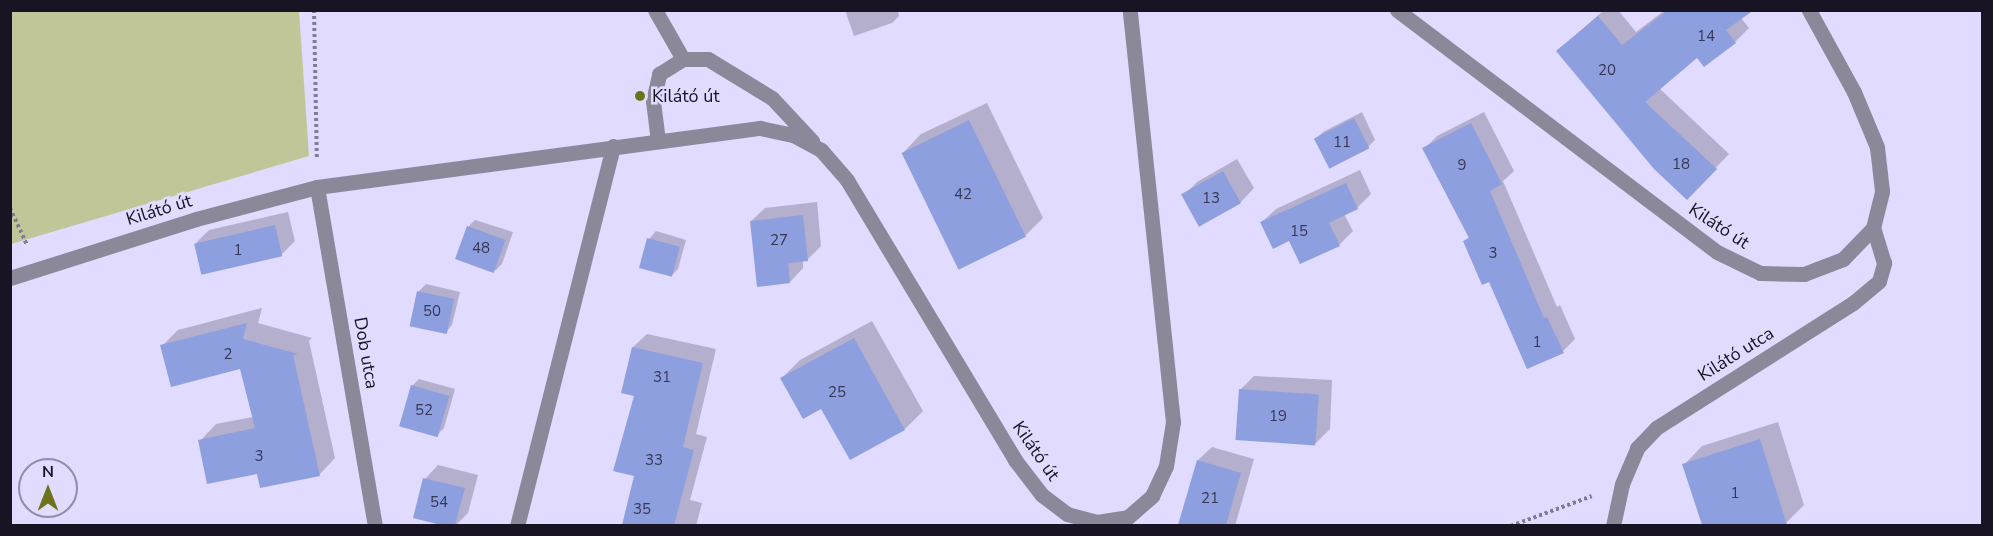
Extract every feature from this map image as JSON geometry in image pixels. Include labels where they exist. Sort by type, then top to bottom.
[{"type":"street","points":[[655,10],[683,59]]},
{"type":"street","name":"Kilátó út","points":[[37,267],[196,219],[317,188],[760,128],[793,135],[820,150],[847,180],[1015,460],[1042,495],[1067,514],[1097,522],[1128,517],[1152,496],[1166,466],[1173,422],[1130,10]]},
{"type":"street","name":"Kilátó út","points":[[1397,10],[1717,252],[1760,273],[1804,274],[1843,259],[1873,228]]},
{"type":"street","points":[[1809,10],[1854,92],[1877,147],[1882,191],[1873,228]]},
{"type":"street","points":[[658,141],[653,101],[659,74],[683,59],[708,59],[772,98],[820,150]]},
{"type":"street","points":[[517,525],[614,146]]},
{"type":"street","name":"Dob utca","points":[[317,188],[375,525]]},
{"type":"street","name":"Kilátó utca","points":[[1613,525],[1622,484],[1637,448],[1656,428],[1853,303],[1879,281],[1884,262],[1873,228]]},
{"type":"street","points":[[10,278],[37,267]]},
{"type":"path","points":[[314,10],[317,188]]},
{"type":"path","points":[[10,208],[37,267]]},
{"type":"path","points":[[1511,525],[1622,484]]},
{"type":"green space","points":[[11,10],[299,11],[309,156],[11,244]]},
{"type":"building","points":[[1668,10],[1754,10],[1726,30],[1736,43],[1704,67],[1697,58],[1645,102],[1717,169],[1687,200],[1654,169],[1556,51],[1598,16],[1622,45]]},
{"type":"building","points":[[1354,118],[1369,148],[1329,169],[1314,138]]},
{"type":"building","points":[[969,120],[1026,237],[959,270],[902,153]]},
{"type":"building","points":[[1471,123],[1502,184],[1490,191],[1544,318],[1547,317],[1564,353],[1527,369],[1489,282],[1482,285],[1463,241],[1469,238],[1422,148]]},
{"type":"building","points":[[1223,171],[1241,203],[1199,227],[1181,194]]},
{"type":"building","points":[[1346,183],[1358,209],[1329,223],[1340,246],[1300,264],[1289,241],[1273,249],[1260,222]]},
{"type":"building","points":[[803,215],[808,261],[788,263],[790,283],[757,287],[750,221]]},
{"type":"building","points":[[275,225],[282,256],[201,275],[194,244]]},
{"type":"building","points":[[467,226],[506,240],[494,273],[455,259]]},
{"type":"building","points":[[647,238],[680,247],[672,277],[639,268]]},
{"type":"building","points":[[417,291],[454,299],[447,334],[410,326]]},
{"type":"building","points":[[247,323],[243,339],[298,354],[293,355],[320,476],[260,488],[257,474],[207,484],[198,440],[255,428],[240,369],[171,387],[160,345]]},
{"type":"building","points":[[854,338],[905,430],[850,460],[821,409],[803,419],[780,378]]},
{"type":"building","points":[[632,347],[703,363],[683,447],[694,450],[674,525],[622,525],[634,476],[613,471],[634,396],[621,393]]},
{"type":"building","points":[[411,385],[449,396],[438,437],[399,426]]},
{"type":"building","points":[[1239,389],[1319,395],[1315,445],[1235,440]]},
{"type":"building","points":[[1760,439],[1787,525],[1702,525],[1682,464]]},
{"type":"building","points":[[1197,460],[1241,473],[1226,525],[1178,525]]},
{"type":"building","points":[[423,478],[465,488],[455,525],[441,525],[413,518]]},
{"type":"place","name":"Kilátó út","points":[[640,96]]}]
